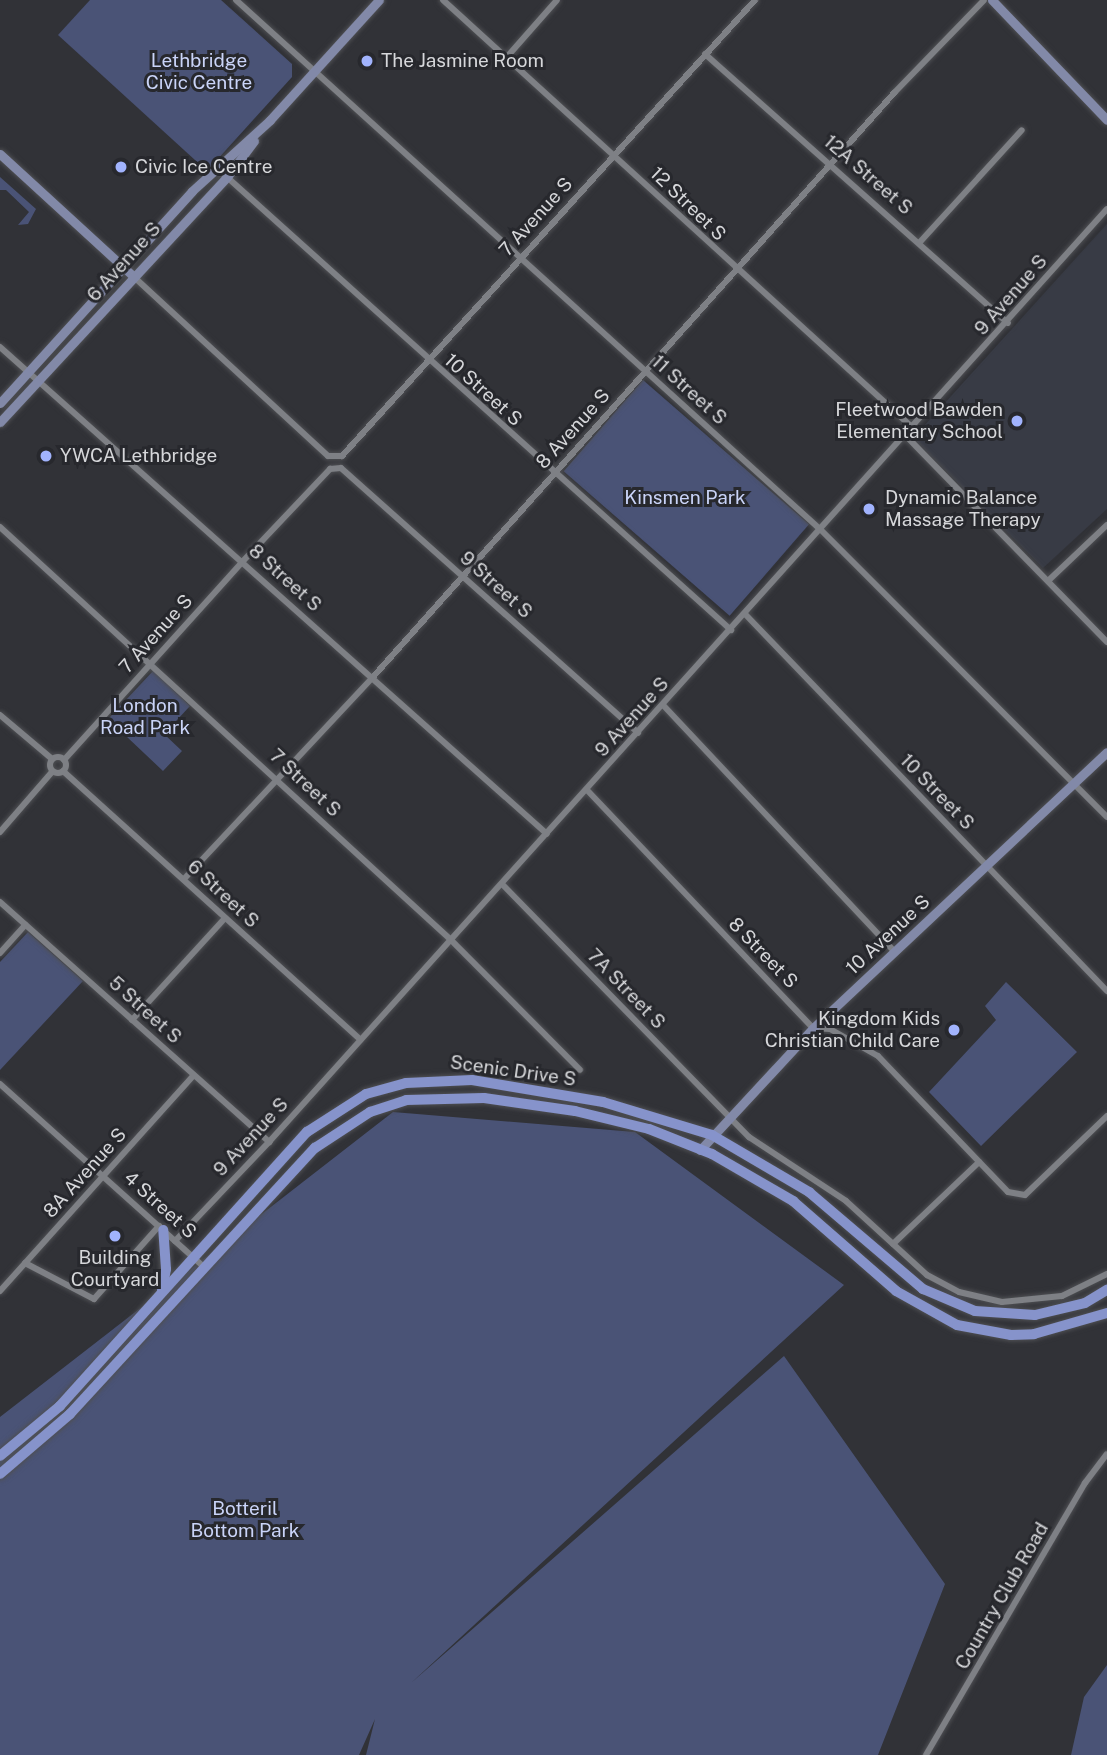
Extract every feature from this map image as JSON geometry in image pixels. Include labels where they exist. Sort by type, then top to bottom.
[{"type":"main road","name":"6 Avenue S","points":[[0,403],[123,267],[218,169],[270,120],[379,0]]},
{"type":"main road","points":[[992,0],[1107,120]]},
{"type":"main road","name":"6 Avenue S","points":[[0,422],[227,177],[270,120]]},
{"type":"main road","points":[[0,155],[134,277]]},
{"type":"main road","name":"10 Avenue S","points":[[699,1150],[813,1028],[1107,752]]},
{"type":"main road","name":"Scenic Drive S","points":[[0,1456],[60,1406],[193,1256],[323,1118],[366,1094],[406,1083],[472,1080],[564,1095],[641,1111],[712,1135],[787,1176],[923,1289],[986,1314],[1035,1315],[1084,1303],[1107,1290]]},
{"type":"main road","name":"Scenic Drive S","points":[[0,1474],[70,1414],[315,1148],[370,1112],[406,1100],[484,1098],[575,1111],[649,1129],[699,1150],[793,1201],[895,1291],[957,1325],[1011,1335],[1034,1334],[1107,1313]]},
{"type":"main road","points":[[161,1228],[166,1269],[161,1293]]},
{"type":"street","name":"11 Street S","points":[[236,0],[821,530],[1107,817]]},
{"type":"street","name":"12 Street S","points":[[443,0],[614,155],[736,271],[913,428]]},
{"type":"street","points":[[506,58],[557,0]]},
{"type":"street","name":"7 Avenue S","points":[[134,277],[328,456],[342,456],[755,0]]},
{"type":"street","name":"8 Avenue S","points":[[184,879],[373,677],[832,164],[984,0]]},
{"type":"street","name":"12A Street S","points":[[705,54],[920,242],[1008,323]]},
{"type":"street","points":[[920,242],[1022,130]]},
{"type":"street","name":"10 Street S","points":[[218,169],[427,361],[731,630]]},
{"type":"street","name":"9 Avenue S","points":[[175,1241],[269,1142],[587,790],[1008,323],[1107,209]]},
{"type":"street","name":"8 Street S","points":[[0,347],[28,373],[40,379],[547,834]]},
{"type":"street","points":[[906,436],[1107,642]]},
{"type":"street","name":"9 Street S","points":[[330,469],[341,468],[638,733]]},
{"type":"street","name":"7 Avenue S","points":[[64,760],[243,561],[330,469]]},
{"type":"street","points":[[1049,580],[1107,525]]},
{"type":"street","name":"7 Street S","points":[[0,527],[451,940],[580,1070]]},
{"type":"street","name":"10 Street S","points":[[745,614],[1107,991]]},
{"type":"street","points":[[663,705],[895,952]]},
{"type":"street","points":[[0,715],[52,759],[64,760],[64,771],[52,772]]},
{"type":"street","points":[[0,832],[52,772],[52,759]]},
{"type":"street","name":"6 Street S","points":[[64,771],[361,1040]]},
{"type":"street","name":"8 Street S","points":[[587,790],[813,1028],[830,1030],[878,1056],[1008,1192],[1025,1195],[1107,1116]]},
{"type":"street","name":"7A Street S","points":[[502,884],[728,1116]]},
{"type":"street","name":"5 Street S","points":[[0,902],[269,1142]]},
{"type":"street","points":[[132,1020],[225,918]]},
{"type":"street","points":[[0,953],[26,925]]},
{"type":"street","name":"8A Avenue S","points":[[0,1292],[194,1075]]},
{"type":"street","name":"4 Street S","points":[[0,1084],[204,1267]]},
{"type":"street","points":[[728,1116],[749,1137],[846,1201],[937,1282],[1002,1302],[1062,1296],[1107,1274]]},
{"type":"street","points":[[893,1244],[979,1162]]},
{"type":"street","points":[[25,1263],[93,1298],[161,1228]]},
{"type":"street","name":"Country Club Road","points":[[926,1755],[1085,1483],[1107,1454]]},
{"type":"shaded area","points":[[1107,224],[1107,509],[1043,568],[913,438]]},
{"type":"green space","name":"Lethbridge Civic Centre","points":[[90,0],[221,0],[292,64],[292,77],[207,171],[58,35]]},
{"type":"green space","points":[[0,177],[36,209],[28,224],[18,225],[29,212],[6,190],[0,190]]},
{"type":"green space","name":"Kinsmen Park","points":[[643,380],[809,524],[730,616],[564,471]]},
{"type":"green space","name":"London Road Park","points":[[153,671],[190,706],[164,734],[182,751],[163,771],[108,719]]},
{"type":"green space","points":[[28,932],[83,981],[0,1070],[0,962]]},
{"type":"green space","points":[[1006,982],[1077,1052],[981,1146],[929,1092],[996,1020],[985,1006]]},
{"type":"green space","name":"Botteril Bottom Park","points":[[393,1112],[635,1132],[844,1285],[411,1683],[784,1356],[945,1584],[878,1755],[366,1755],[375,1719],[359,1755],[0,1755],[0,1417]]},
{"type":"green space","points":[[1107,1665],[1107,1755],[1071,1755],[1084,1697]]},
{"type":"place","name":"The Jasmine Room","points":[[367,61]]},
{"type":"place","name":"Civic Ice Centre","points":[[121,167]]},
{"type":"place","name":"Fleetwood Bawden Elementary School","points":[[1017,421]]},
{"type":"place","name":"YWCA Lethbridge","points":[[46,456]]},
{"type":"place","name":"Dynamic Balance Massage Therapy","points":[[869,509]]},
{"type":"place","name":"Kingdom Kids Christian Child Care","points":[[954,1030]]},
{"type":"place","name":"Building Courtyard","points":[[115,1236]]}]
